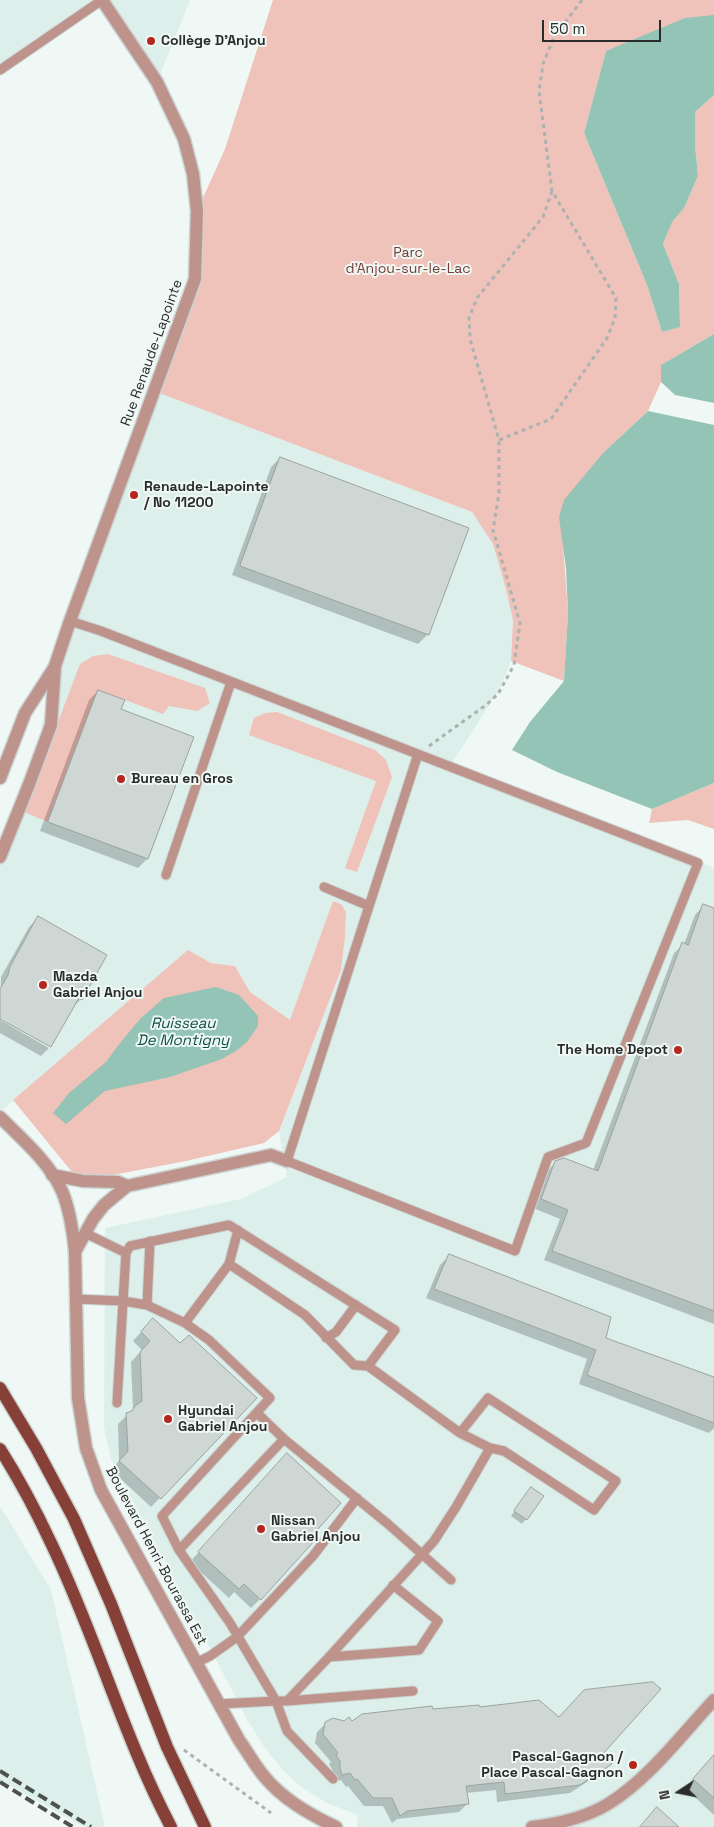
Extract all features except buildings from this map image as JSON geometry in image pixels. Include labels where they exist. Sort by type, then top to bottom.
[{"type":"main road","points":[[0,1388],[56,1483],[78,1527],[111,1604],[167,1747],[205,1827]]},
{"type":"main road","points":[[0,1449],[25,1491],[52,1543],[138,1759],[171,1827]]},
{"type":"street","name":"Rue Renaude-Lapointe","points":[[0,857],[50,725],[55,666],[70,621],[195,279],[197,211],[193,174],[184,139],[157,82],[102,0]]},
{"type":"street","name":"Rue Renaude-Lapointe","points":[[0,778],[25,713],[55,666]]},
{"type":"street","name":"Boulevard Henri-Bourassa Est","points":[[0,1117],[25,1142],[52,1175],[62,1192],[68,1210],[73,1229],[75,1252],[78,1398],[86,1448],[93,1471],[110,1507],[239,1740],[264,1776],[286,1797],[309,1814],[336,1827]]},
{"type":"street","points":[[75,1252],[93,1219],[104,1205],[127,1186],[271,1154],[287,1161]]},
{"type":"street","points":[[52,1175],[83,1181],[118,1182],[127,1186]]},
{"type":"street","points":[[532,1827],[578,1822],[609,1804],[637,1782],[714,1700]]},
{"type":"lane","points":[[0,70],[102,0]]},
{"type":"lane","points":[[70,621],[101,631],[698,862],[586,1143],[548,1157],[515,1252],[287,1161],[418,754]]},
{"type":"lane","points":[[166,875],[232,682]]},
{"type":"lane","points":[[324,887],[369,906]]},
{"type":"lane","points":[[117,1403],[126,1253],[130,1246],[229,1224],[395,1330],[368,1366]]},
{"type":"lane","points":[[184,1323],[228,1264],[238,1230]]},
{"type":"lane","points":[[85,1233],[126,1253]]},
{"type":"lane","points":[[147,1305],[150,1241]]},
{"type":"lane","points":[[228,1264],[304,1315],[354,1365],[368,1366],[460,1433],[490,1448],[504,1451],[594,1510],[616,1481],[488,1398],[460,1433]]},
{"type":"lane","points":[[76,1299],[124,1301],[147,1305],[184,1323],[209,1340],[270,1398],[162,1516],[179,1550],[230,1623],[276,1702],[287,1731],[332,1779]]},
{"type":"lane","points":[[326,1338],[336,1332],[356,1305]]},
{"type":"lane","points":[[257,1413],[284,1439],[357,1498],[451,1580]]},
{"type":"lane","points":[[179,1550],[284,1439]]},
{"type":"lane","points":[[287,1701],[329,1657],[420,1554],[434,1541],[490,1448]]},
{"type":"lane","points":[[196,1663],[210,1656],[237,1637],[313,1556],[357,1498]]},
{"type":"lane","points":[[329,1657],[419,1650],[438,1621],[393,1585]]},
{"type":"lane","points":[[219,1704],[276,1702],[413,1691]]},
{"type":"path","points":[[499,440],[550,419],[607,338],[615,318],[616,298],[552,191],[539,91],[543,64],[554,36],[582,0]]},
{"type":"path","points":[[418,754],[486,705],[498,694],[514,665],[520,623],[493,530],[499,493],[499,440],[470,339],[469,318],[477,298],[543,218],[552,191]]},
{"type":"path","points":[[180,1747],[271,1813]]},
{"type":"shaded area","points":[[0,0],[102,0],[0,76]]},
{"type":"shaded area","name":"Collège D'Anjou","points":[[102,0],[190,0],[157,82]]},
{"type":"shaded area","points":[[154,391],[472,512],[493,544],[506,589],[513,620],[511,661],[499,690],[450,766],[714,868],[714,1827],[357,1827],[358,1815],[327,1803],[301,1787],[281,1768],[264,1747],[247,1719],[111,1459],[104,1427],[105,1228],[241,1199],[287,1177],[279,1131],[341,970],[345,937],[346,912],[341,904],[334,901],[290,1021],[250,992],[235,966],[211,963],[188,951],[0,1112],[0,857],[30,782],[55,666]]},
{"type":"shaded area","points":[[0,1506],[51,1590],[105,1827],[84,1827],[0,1780]]},
{"type":"green space","name":"Parc d'Anjou-sur-le-Lac","points":[[273,0],[714,0],[714,16],[606,51],[584,133],[647,285],[662,332],[680,326],[679,284],[663,244],[672,221],[684,208],[698,176],[695,145],[695,112],[714,95],[714,334],[661,365],[661,382],[648,411],[603,453],[563,544],[568,613],[564,681],[511,661],[513,620],[506,589],[493,544],[472,512],[154,391],[195,279],[197,211],[225,149]]},
{"type":"green space","points":[[108,654],[205,688],[210,703],[197,711],[169,706],[163,714],[98,690],[48,822],[24,812],[80,664],[93,656]]},
{"type":"green space","points":[[277,712],[375,750],[386,760],[392,777],[357,872],[345,868],[376,781],[249,735],[254,718],[265,713]]},
{"type":"green space","points":[[714,783],[714,829],[688,820],[649,823],[652,809]]},
{"type":"green space","points":[[333,901],[341,904],[346,912],[341,970],[279,1131],[264,1143],[186,1161],[97,1178],[72,1172],[13,1100],[188,950],[211,963],[235,966],[250,992],[290,1020]]},
{"type":"water","points":[[714,15],[714,95],[695,112],[695,145],[698,176],[684,208],[672,222],[663,244],[679,284],[680,327],[662,332],[647,285],[584,133],[606,51],[685,18]]},
{"type":"water","points":[[714,334],[714,403],[675,395],[661,382],[661,365]]},
{"type":"water","points":[[648,411],[714,425],[714,783],[652,809],[557,772],[512,750],[530,722],[564,681],[568,613],[566,568],[559,517],[564,500],[603,453]]},
{"type":"water","name":"Ruisseau De Montigny","points":[[216,987],[239,995],[258,1016],[258,1026],[247,1042],[236,1051],[222,1059],[170,1077],[105,1091],[66,1124],[53,1113],[69,1093],[106,1062],[141,1018],[164,998]]},
{"type":"railway","points":[[0,1771],[91,1827]]},
{"type":"railway","points":[[0,1782],[73,1827]]},
{"type":"place","name":"Collège D'Anjou","points":[[151,41]]},
{"type":"place","name":"Renaude-Lapointe / No 11200","points":[[134,495]]},
{"type":"place","name":"Bureau en Gros","points":[[121,779]]},
{"type":"place","name":"Mazda Gabriel Anjou","points":[[43,985]]},
{"type":"place","name":"The Home Depot","points":[[678,1050]]},
{"type":"place","name":"Hyundai Gabriel Anjou","points":[[168,1419]]},
{"type":"place","name":"Nissan Gabriel Anjou","points":[[261,1529]]},
{"type":"place","name":"Pascal-Gagnon / Place Pascal-Gagnon","points":[[633,1765]]}]
